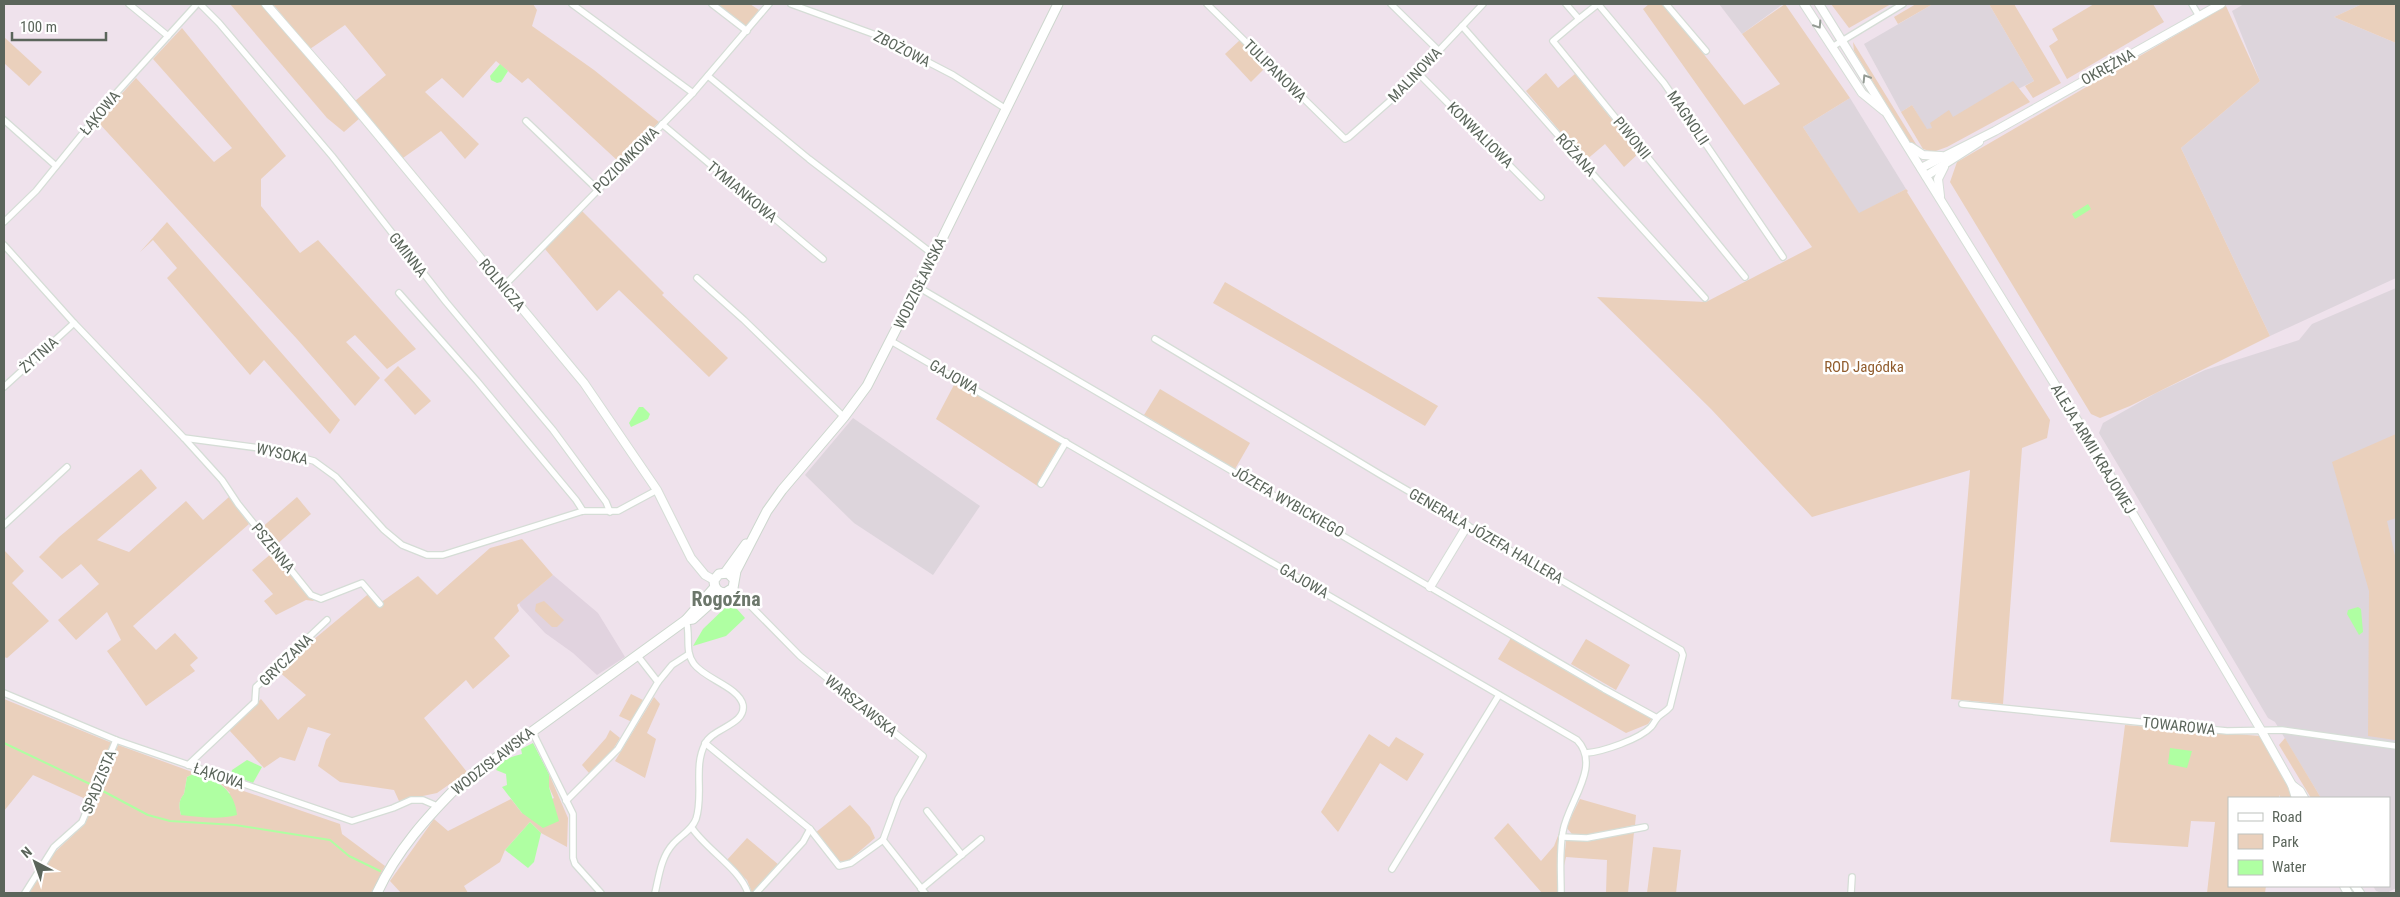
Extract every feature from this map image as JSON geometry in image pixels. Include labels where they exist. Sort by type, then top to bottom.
[{"type":"main road","name":"WODZISŁAWSKA","points":[[734,583],[750,541],[782,490],[844,417],[867,386],[1058,4]]},
{"type":"main road","name":"WODZISŁAWSKA","points":[[725,573],[744,545],[750,541]]},
{"type":"main road","points":[[725,573],[734,583],[728,592],[717,587],[720,574],[725,573]]},
{"type":"main road","name":"WODZISŁAWSKA","points":[[377,893],[400,851],[437,806],[460,784],[686,620],[717,587]]},
{"type":"street","points":[[129,4],[168,36]]},
{"type":"street","name":"ŁĄKOWA","points":[[4,222],[36,191],[168,36],[198,4]]},
{"type":"street","name":"GMINNA","points":[[198,4],[219,23],[332,156],[446,302],[553,430],[606,502],[610,512]]},
{"type":"street","name":"ROLNICZA","points":[[266,4],[340,89],[584,383],[657,490],[691,558],[717,587]]},
{"type":"street","points":[[572,4],[693,93]]},
{"type":"street","points":[[712,4],[747,31]]},
{"type":"street","name":"POZIOMKOWA","points":[[503,287],[693,93],[769,4]]},
{"type":"street","name":"ZBOŻOWA","points":[[791,4],[876,34],[953,75],[1006,109]]},
{"type":"street","name":"TULIPANOWA","points":[[1207,4],[1343,138]]},
{"type":"street","points":[[1391,4],[1439,51]]},
{"type":"street","name":"MALINOWA","points":[[1343,138],[1350,138],[1399,93],[1484,4]]},
{"type":"street","points":[[1566,4],[1579,19]]},
{"type":"street","name":"MAGNOLII","points":[[1579,19],[1598,4],[1664,83],[1783,257]]},
{"type":"street","points":[[1666,4],[1706,51]]},
{"type":"street","name":"ALEJA ARMII KRAJOWEJ","points":[[1804,4],[1862,93],[1890,115]]},
{"type":"street","name":"ALEJA ARMII KRAJOWEJ","points":[[1819,4],[1890,115],[1944,207],[2082,428],[2261,730],[2292,785],[2296,797]]},
{"type":"street","points":[[1832,47],[1903,4]]},
{"type":"street","points":[[2192,4],[2199,16]]},
{"type":"street","name":"OKRĘŻNA","points":[[1923,172],[2221,4]]},
{"type":"street","name":"PIWONII","points":[[1579,19],[1553,41],[1745,277]]},
{"type":"street","name":"RÓŻANA","points":[[1462,26],[1704,298]]},
{"type":"street","name":"KONWALIOWA","points":[[1418,73],[1541,197]]},
{"type":"street","points":[[708,76],[816,165],[934,255]]},
{"type":"street","points":[[4,120],[56,166]]},
{"type":"street","points":[[526,121],[597,189]]},
{"type":"street","name":"TYMIANKOWA","points":[[662,124],[822,259]]},
{"type":"street","points":[[1905,142],[1923,155],[1947,159],[1938,179],[1939,192],[1944,207]]},
{"type":"street","points":[[4,244],[74,323],[184,438]]},
{"type":"street","points":[[697,278],[744,320],[844,417]]},
{"type":"street","name":"JÓZEFA WYBICKIEGO","points":[[918,287],[1604,689],[1657,718]]},
{"type":"street","points":[[399,293],[483,388],[576,500],[583,511]]},
{"type":"street","name":"ŻYTNIA","points":[[4,387],[74,323]]},
{"type":"street","name":"GENERAŁA JÓZEFA HALLERA","points":[[1155,340],[1467,526],[1681,650],[1684,655],[1670,707],[1657,718],[1651,728],[1606,750],[1586,753]]},
{"type":"street","name":"GAJOWA","points":[[891,341],[1578,740],[1586,753]]},
{"type":"street","name":"WYSOKA","points":[[184,438],[274,450],[314,461],[336,477],[392,538],[402,545],[427,555],[453,552],[583,511],[610,512],[626,508],[657,490]]},
{"type":"street","name":"PSZENNA","points":[[184,438],[222,480],[238,504],[311,595],[321,598],[362,584],[380,604]]},
{"type":"street","points":[[1041,484],[1066,442]]},
{"type":"street","points":[[4,525],[66,467]]},
{"type":"street","points":[[1430,587],[1467,526]]},
{"type":"street","name":"WARSZAWSKA","points":[[734,583],[800,656],[923,756],[898,799],[883,840]]},
{"type":"street","name":"GRYCZANA","points":[[188,766],[255,702],[256,687],[327,620]]},
{"type":"street","points":[[656,893],[667,852],[692,828],[698,808],[699,760],[705,743],[714,734],[741,715],[743,705],[740,698],[734,692],[698,668],[689,654],[686,620]]},
{"type":"street","points":[[566,801],[618,749],[658,682],[672,665],[689,654]]},
{"type":"street","points":[[637,656],[658,682]]},
{"type":"street","name":"ŁĄKOWA","points":[[4,693],[116,740],[352,821],[393,808],[411,800],[423,800],[437,806]]},
{"type":"street","points":[[1392,868],[1499,695]]},
{"type":"street","name":"TOWAROWA","points":[[1962,704],[2224,731],[2282,730],[2396,746]]},
{"type":"street","points":[[532,730],[573,814],[573,858],[575,864],[601,893]]},
{"type":"street","name":"SPADZISTA","points":[[25,893],[54,847],[82,822],[116,740]]},
{"type":"street","points":[[705,743],[810,829],[839,866],[851,863],[883,840],[923,891],[962,854],[981,839]]},
{"type":"street","points":[[1561,893],[1562,837],[1564,826],[1587,771],[1586,753]]},
{"type":"street","name":"ALEJA ARMII KRAJOWEJ","points":[[2292,785],[2300,791],[2303,797]]},
{"type":"street","points":[[928,812],[962,854]]},
{"type":"street","points":[[1562,837],[1587,838],[1644,827]]},
{"type":"street","points":[[692,828],[699,838],[742,880],[748,893]]},
{"type":"street","points":[[756,893],[803,842],[810,829]]},
{"type":"street","points":[[1851,893],[1852,877]]},
{"type":"shaded area","points":[[1719,4],[1783,4],[1742,34]]},
{"type":"shaded area","points":[[1933,4],[1989,4],[2034,81],[1958,119],[1927,130],[1912,105],[1901,112],[1864,44]]},
{"type":"shaded area","points":[[2244,4],[2362,4],[2334,17],[2396,43],[2396,278],[2270,336],[2181,148],[2260,81],[2232,11]]},
{"type":"shaded area","points":[[1850,98],[1906,189],[1859,214],[1803,127]]},
{"type":"shaded area","points":[[2396,288],[2396,888],[2387,893],[2376,891],[2374,887],[2390,887],[2390,797],[2320,797],[2275,722],[2268,718],[2099,433],[2103,423],[2156,393],[2205,370],[2299,340],[2312,324]]},
{"type":"shaded area","points":[[853,418],[980,506],[933,575],[854,523],[805,475]]},
{"type":"shaded area","points":[[553,575],[598,613],[625,657],[597,675],[573,653],[545,633],[520,606],[519,603]]},
{"type":"green space","points":[[230,4],[262,4],[360,118],[344,132],[327,118]]},
{"type":"green space","points":[[273,4],[533,4],[537,10],[532,26],[594,70],[659,122],[619,162],[528,78],[522,83],[496,61],[463,98],[442,78],[425,92],[479,144],[465,159],[441,131],[403,158],[355,101],[386,75],[345,25],[310,49]]},
{"type":"green space","points":[[716,4],[750,4],[759,10],[746,27]]},
{"type":"green space","name":"ROD Jagódka","points":[[1649,4],[1664,4],[1744,105],[1780,84],[1742,34],[1785,4],[1850,98],[1803,127],[1859,213],[1906,189],[1908,191],[2050,420],[2047,438],[2022,448],[2003,704],[1951,699],[1970,470],[1812,517],[1711,409],[1597,297],[1706,302],[1812,247],[1643,9]]},
{"type":"green space","points":[[1831,4],[1891,4],[1849,28]]},
{"type":"green space","points":[[1916,4],[1933,4],[1898,24],[1894,17]]},
{"type":"green space","points":[[1989,4],[2014,4],[2061,83],[2033,98],[2025,86],[2034,81]]},
{"type":"green space","points":[[2094,4],[2153,4],[2164,22],[2067,79],[2049,46],[2058,40],[2052,29]]},
{"type":"green space","points":[[2362,4],[2396,4],[2396,43],[2334,17]]},
{"type":"green space","points":[[2226,6],[2260,81],[2181,148],[2270,336],[2130,406],[2100,418],[2091,414],[1950,182],[1957,162]]},
{"type":"green space","points":[[182,28],[286,156],[261,179],[261,206],[300,253],[318,240],[416,349],[387,369],[355,335],[346,342],[380,378],[355,406],[297,339],[97,121],[136,78],[214,162],[232,148],[153,59]]},
{"type":"green space","points":[[4,37],[42,72],[29,86],[4,63]]},
{"type":"green space","points":[[1240,40],[1267,66],[1251,82],[1225,54]]},
{"type":"green space","points":[[1853,42],[1919,149],[1909,141],[1854,51]]},
{"type":"green space","points":[[1546,73],[1558,88],[1575,74],[1639,153],[1624,167],[1605,144],[1585,161],[1526,91]]},
{"type":"green space","points":[[2013,81],[2030,102],[1947,147],[1933,152],[1923,149],[1901,112],[1912,105],[1927,129],[1932,128],[1930,123],[1949,110],[1953,117]]},
{"type":"green space","points":[[582,211],[664,293],[662,295],[728,358],[709,377],[619,290],[597,311],[545,249]]},
{"type":"green space","points":[[167,222],[340,420],[330,434],[264,360],[250,375],[167,278],[177,268],[153,240],[140,252]]},
{"type":"green space","points":[[1225,282],[1438,406],[1425,426],[1213,303]]},
{"type":"green space","points":[[398,366],[431,401],[415,415],[384,380]]},
{"type":"green space","points":[[956,381],[1061,443],[1038,482],[1039,487],[936,419]]},
{"type":"green space","points":[[1160,389],[1250,443],[1235,469],[1144,415]]},
{"type":"green space","points":[[2396,434],[2396,518],[2387,521],[2396,560],[2395,740],[2368,736],[2369,591],[2332,462]]},
{"type":"green space","points":[[141,469],[157,488],[97,540],[129,552],[186,501],[203,520],[229,497],[249,524],[133,626],[156,650],[175,633],[198,658],[190,665],[195,671],[146,706],[107,651],[121,640],[107,612],[76,640],[58,620],[99,584],[81,564],[62,579],[39,557],[59,537]]},
{"type":"green space","points":[[297,497],[311,514],[275,546],[260,529]]},
{"type":"green space","points":[[522,539],[553,575],[517,605],[519,611],[494,638],[510,656],[473,689],[466,680],[424,718],[467,772],[437,793],[399,801],[394,790],[340,782],[318,766],[326,740],[331,734],[308,727],[295,761],[280,757],[264,768],[229,730],[261,699],[278,720],[306,695],[277,670],[372,591],[380,603],[418,576],[437,595],[490,548]]},
{"type":"green space","points":[[4,550],[24,571],[12,583],[49,621],[7,658],[4,657]]},
{"type":"green space","points":[[272,553],[314,601],[306,600],[276,615],[264,601],[273,594],[252,570]]},
{"type":"green space","points":[[544,601],[564,620],[557,627],[552,627],[535,611],[536,604]]},
{"type":"green space","points":[[1511,638],[1652,718],[1648,724],[1626,733],[1498,659]]},
{"type":"green space","points":[[1586,639],[1630,665],[1616,690],[1571,664]]},
{"type":"green space","points":[[631,694],[643,700],[632,722],[619,716]]},
{"type":"green space","points":[[654,697],[660,704],[647,733],[656,739],[645,778],[615,761]]},
{"type":"green space","points":[[4,699],[112,743],[90,801],[33,775],[4,811]]},
{"type":"green space","points":[[2125,725],[2260,736],[2282,773],[2293,797],[2280,797],[2279,795],[2279,797],[2228,797],[2228,887],[2266,887],[2265,893],[2207,893],[2215,822],[2191,821],[2188,847],[2110,842]]},
{"type":"green space","points":[[610,730],[620,738],[612,751],[589,773],[582,765],[606,738]]},
{"type":"green space","points":[[1369,734],[1389,747],[1396,737],[1424,754],[1407,781],[1380,763],[1338,832],[1321,812]]},
{"type":"green space","points":[[2285,738],[2320,797],[2310,797],[2279,745]]},
{"type":"green space","points":[[118,745],[195,773],[187,777],[179,807],[181,815],[230,793],[220,783],[340,824],[342,834],[385,866],[371,893],[28,893],[55,852],[85,824]]},
{"type":"green space","points":[[549,774],[568,818],[567,847],[541,833],[530,822],[505,850],[500,862],[464,886],[468,893],[401,893],[390,881],[434,819],[448,831],[511,799],[522,813],[554,798],[549,787]]},
{"type":"green space","points":[[1580,799],[1636,815],[1635,825],[1589,835],[1572,834],[1566,827]]},
{"type":"green space","points":[[850,805],[870,827],[875,838],[847,862],[833,856],[815,833]]},
{"type":"green space","points":[[1508,823],[1541,861],[1554,846],[1561,828],[1557,893],[1542,893],[1494,838]]},
{"type":"green space","points":[[1634,832],[1628,893],[1606,893],[1607,860],[1566,857],[1563,870],[1566,841],[1590,841]]},
{"type":"green space","points":[[747,838],[779,865],[752,893],[747,880],[726,861]]},
{"type":"green space","points":[[1653,847],[1681,850],[1676,893],[1647,893]]},
{"type":"water","points":[[500,64],[508,71],[501,82],[497,83],[491,80],[490,76]]},
{"type":"water","points":[[2088,204],[2091,209],[2075,219],[2072,214]]},
{"type":"water","points":[[639,407],[643,407],[650,414],[648,419],[631,427],[629,423]]},
{"type":"water","points":[[728,605],[737,609],[745,618],[726,636],[693,646],[703,629]]},
{"type":"water","points":[[2358,607],[2361,609],[2363,632],[2359,635],[2347,614],[2348,610]]},
{"type":"water","points":[[533,743],[549,774],[549,787],[559,821],[543,828],[522,813],[502,787],[507,785],[506,774],[496,770],[504,761],[522,754],[521,749]]},
{"type":"water","points":[[2170,748],[2192,751],[2187,768],[2168,764]]},
{"type":"water","points":[[247,760],[262,767],[253,783],[231,775],[232,770]]},
{"type":"water","points":[[195,773],[211,778],[229,792],[236,807],[237,815],[216,818],[181,815],[179,807],[187,777]]},
{"type":"water","points":[[530,822],[541,833],[534,862],[528,868],[505,850]]},
{"type":"waterway","points":[[4,743],[92,785]]},
{"type":"waterway","points":[[101,790],[148,815],[170,821],[235,825],[330,840],[349,856],[380,871]]},
{"type":"district","name":"Rogoźna","points":[[726,599]]}]
